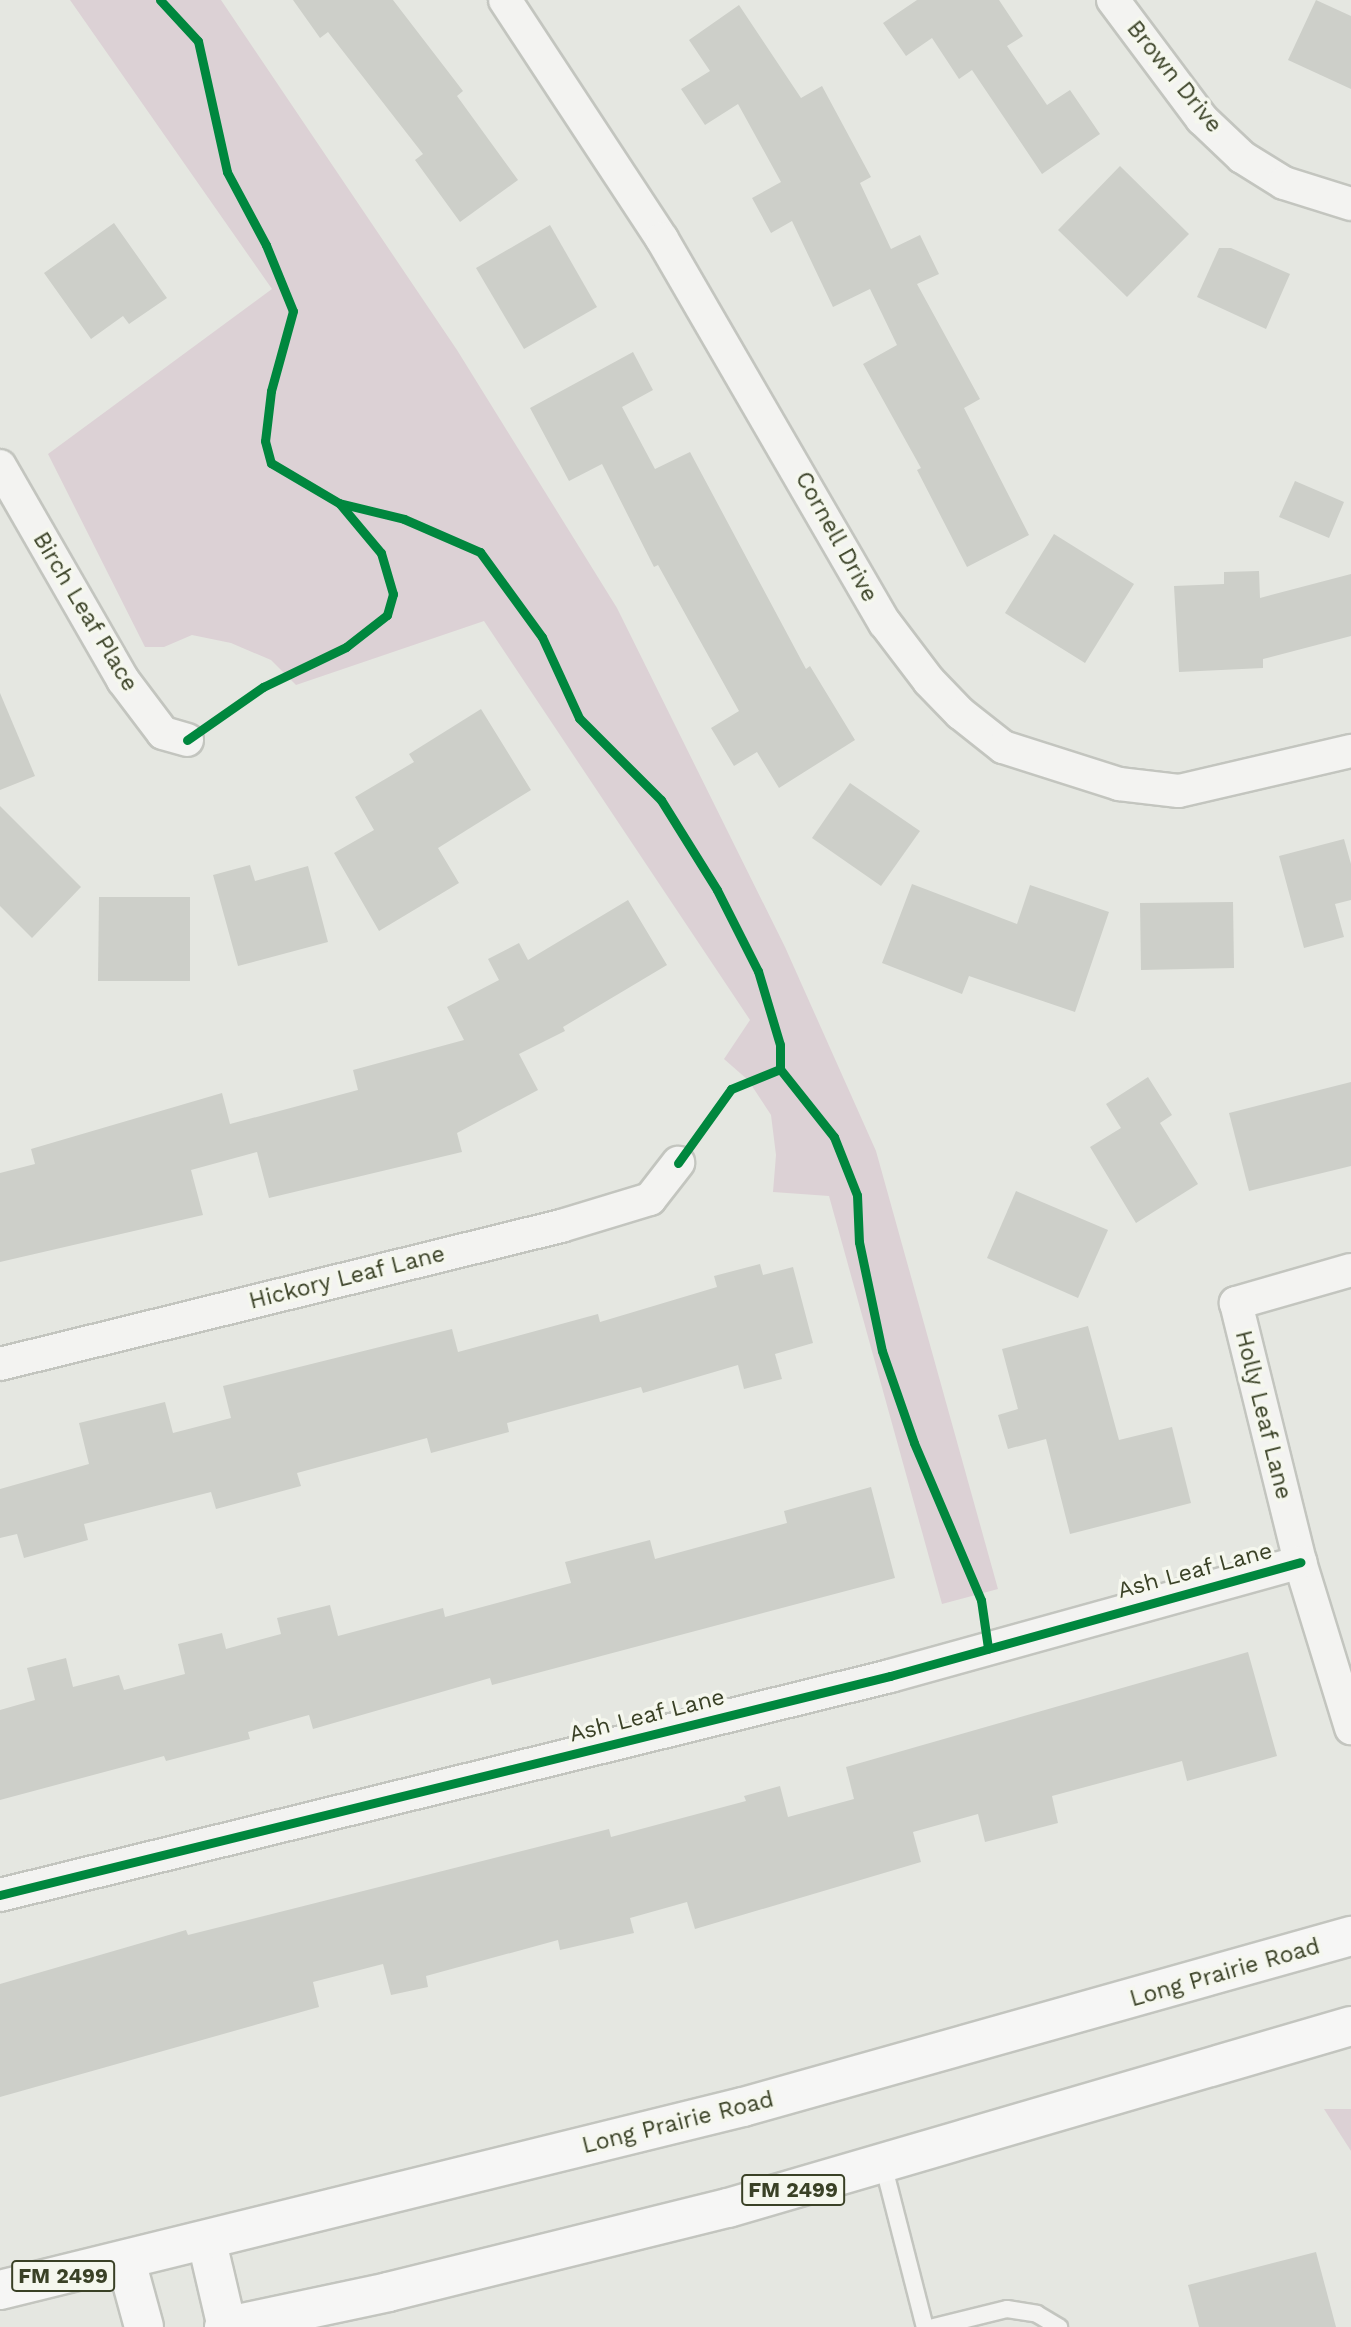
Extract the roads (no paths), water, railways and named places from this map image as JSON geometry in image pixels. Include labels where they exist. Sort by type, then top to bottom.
[{"type":"main road","name":"Long Prairie Road","points":[[0,2290],[207,2242],[769,2100],[1351,1936]]},
{"type":"main road","name":"FM 2499","points":[[226,2327],[646,2229],[883,2164],[1351,2025]]},
{"type":"main road","points":[[207,2242],[226,2327]]},
{"type":"main road","points":[[126,2261],[144,2327]]},
{"type":"street","name":"Cornell Drive","points":[[505,0],[662,239],[885,623],[929,681],[960,713],[1003,747],[1119,785],[1179,791],[1351,751]]},
{"type":"street","name":"Brown Drive","points":[[1113,0],[1202,119],[1242,157],[1284,183],[1351,204]]},
{"type":"street","name":"Birch Leaf Place","points":[[0,466],[123,680],[163,733],[187,740]]},
{"type":"street","name":"Hickory Leaf Lane","points":[[0,1364],[561,1226],[650,1199],[678,1163]]},
{"type":"street","name":"Holly Leaf Lane","points":[[1351,1270],[1236,1303],[1300,1562],[1351,1728]]},
{"type":"street","name":"Ash Leaf Lane","points":[[0,1895],[890,1676],[1300,1562]]},
{"type":"lane","points":[[883,2164],[925,2327]]},
{"type":"lane","points":[[934,2327],[1007,2309],[1037,2315],[1059,2327]]}]
